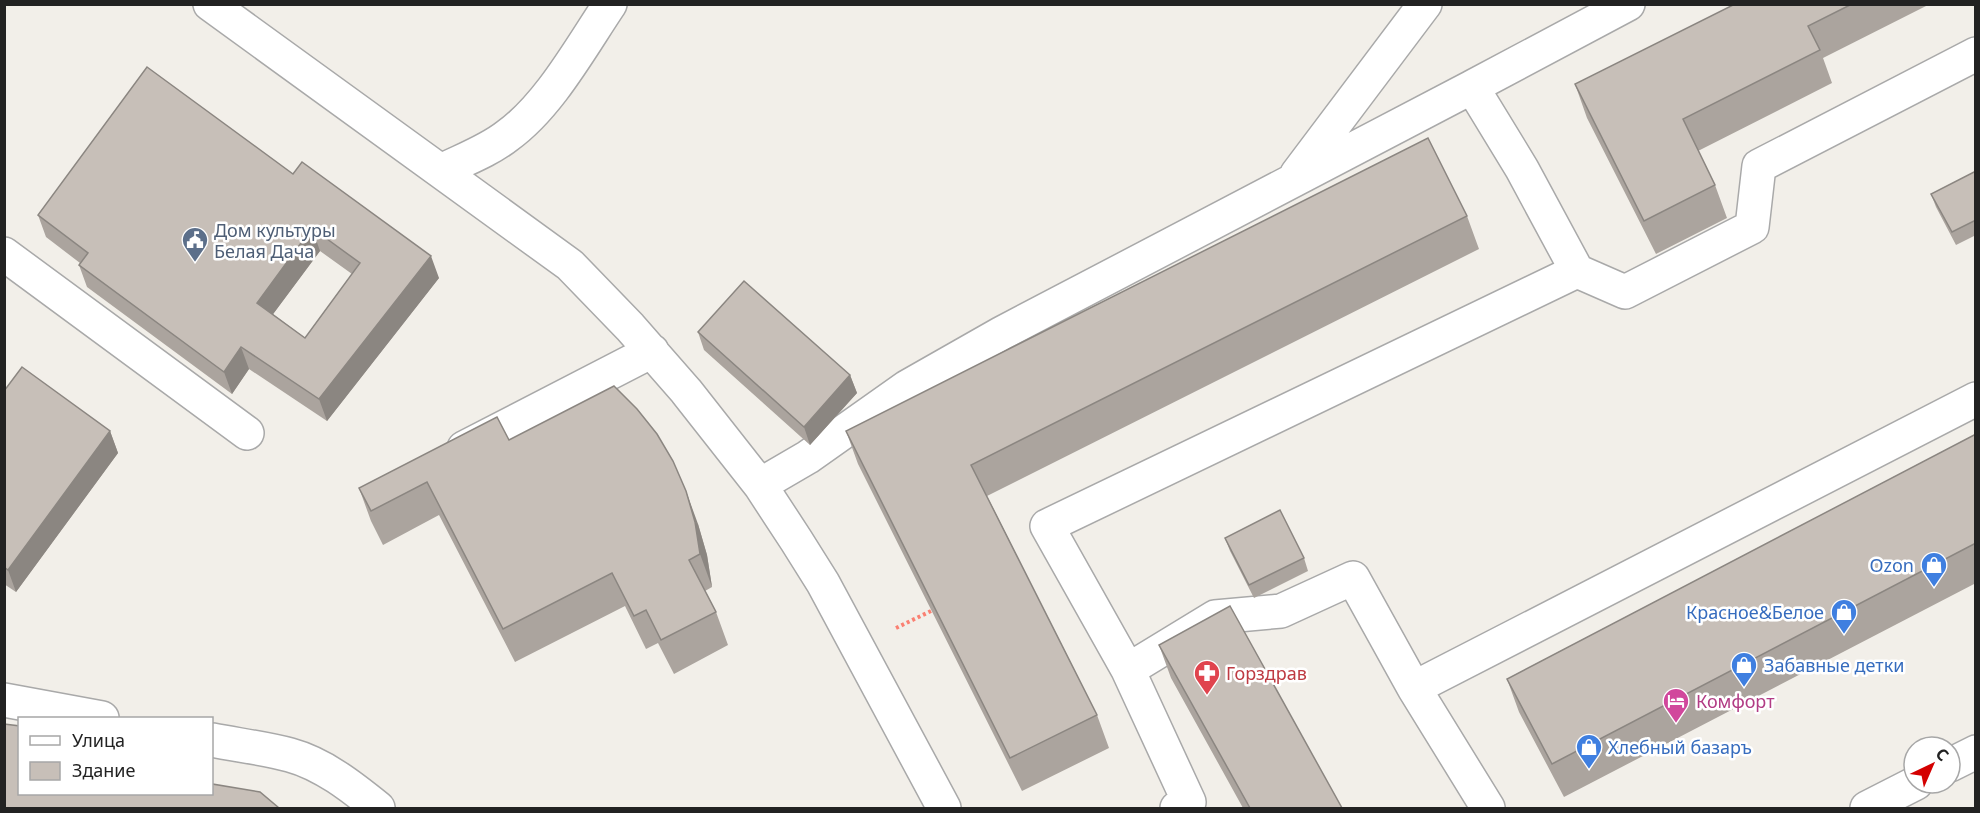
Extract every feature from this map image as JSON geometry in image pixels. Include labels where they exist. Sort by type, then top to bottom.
[{"type":"street","points":[[210,4],[570,265],[652,351],[760,485],[823,583],[944,808]]},
{"type":"street","points":[[441,171],[482,152],[507,137],[526,120],[543,102],[610,4]]},
{"type":"street","points":[[1291,183],[1425,4]]},
{"type":"street","points":[[760,485],[808,457],[907,387],[1002,333],[1628,4]]},
{"type":"street","points":[[1472,87],[1522,169],[1577,271],[1625,292],[1752,227],[1759,166],[1976,54]]},
{"type":"street","points":[[4,254],[247,433]]},
{"type":"street","points":[[1177,808],[1189,802],[1128,670],[1047,526],[1577,271]]},
{"type":"street","points":[[458,451],[652,351]]},
{"type":"street","points":[[1414,688],[1976,399]]},
{"type":"street","points":[[1128,670],[1215,617],[1281,611],[1353,578],[1414,688],[1488,808]]},
{"type":"street","points":[[4,700],[97,717]]},
{"type":"street","points":[[213,740],[292,755],[348,785],[378,808]]},
{"type":"street","points":[[1962,759],[1976,752]]},
{"type":"street","points":[[1867,808],[1902,790]]},
{"type":"path","points":[[896,628],[931,611]]},
{"type":"building","points":[[1735,4],[1852,4],[1808,26],[1820,50],[1683,119],[1715,185],[1644,221],[1575,84]]},
{"type":"building","name":"Дом культуры Белая Дача","points":[[147,67],[293,174],[302,162],[431,256],[319,399],[241,347],[224,372],[79,265],[88,253],[38,215]],"holes":[[[312,228],[360,263],[305,338],[257,303]]]},
{"type":"building","points":[[1428,138],[1467,216],[971,465],[1097,715],[1010,758],[846,431]]},
{"type":"building","points":[[1976,171],[1976,220],[1952,232],[1931,194]]},
{"type":"building","points":[[744,281],[850,375],[804,427],[698,332]]},
{"type":"building","points":[[22,367],[110,431],[8,570],[4,567],[4,391]]},
{"type":"building","points":[[614,386],[657,434],[673,461],[686,491],[695,522],[700,554],[689,560],[716,612],[661,640],[646,610],[634,616],[612,573],[503,629],[427,482],[371,511],[359,488],[497,417],[509,440]]},
{"type":"building","points":[[1976,434],[1976,543],[1552,764],[1507,679]]},
{"type":"building","points":[[1280,510],[1304,558],[1249,585],[1225,538]]},
{"type":"building","points":[[1230,606],[1342,808],[1250,808],[1159,645]]},
{"type":"building","points":[[4,724],[18,726],[18,795],[213,795],[213,784],[260,792],[279,808],[4,808]]},
{"type":"place","name":"Дом культуры Белая Дача","points":[[195,263]]},
{"type":"place","name":"Ozon","points":[[1934,588]]},
{"type":"place","name":"Красное&Белое","points":[[1844,635]]},
{"type":"place","name":"Забавные детки","points":[[1744,688]]},
{"type":"place","name":"Горздрав","points":[[1207,696]]},
{"type":"place","name":"Комфорт","points":[[1676,724]]},
{"type":"place","name":"Хлебный базаръ","points":[[1589,770]]}]
